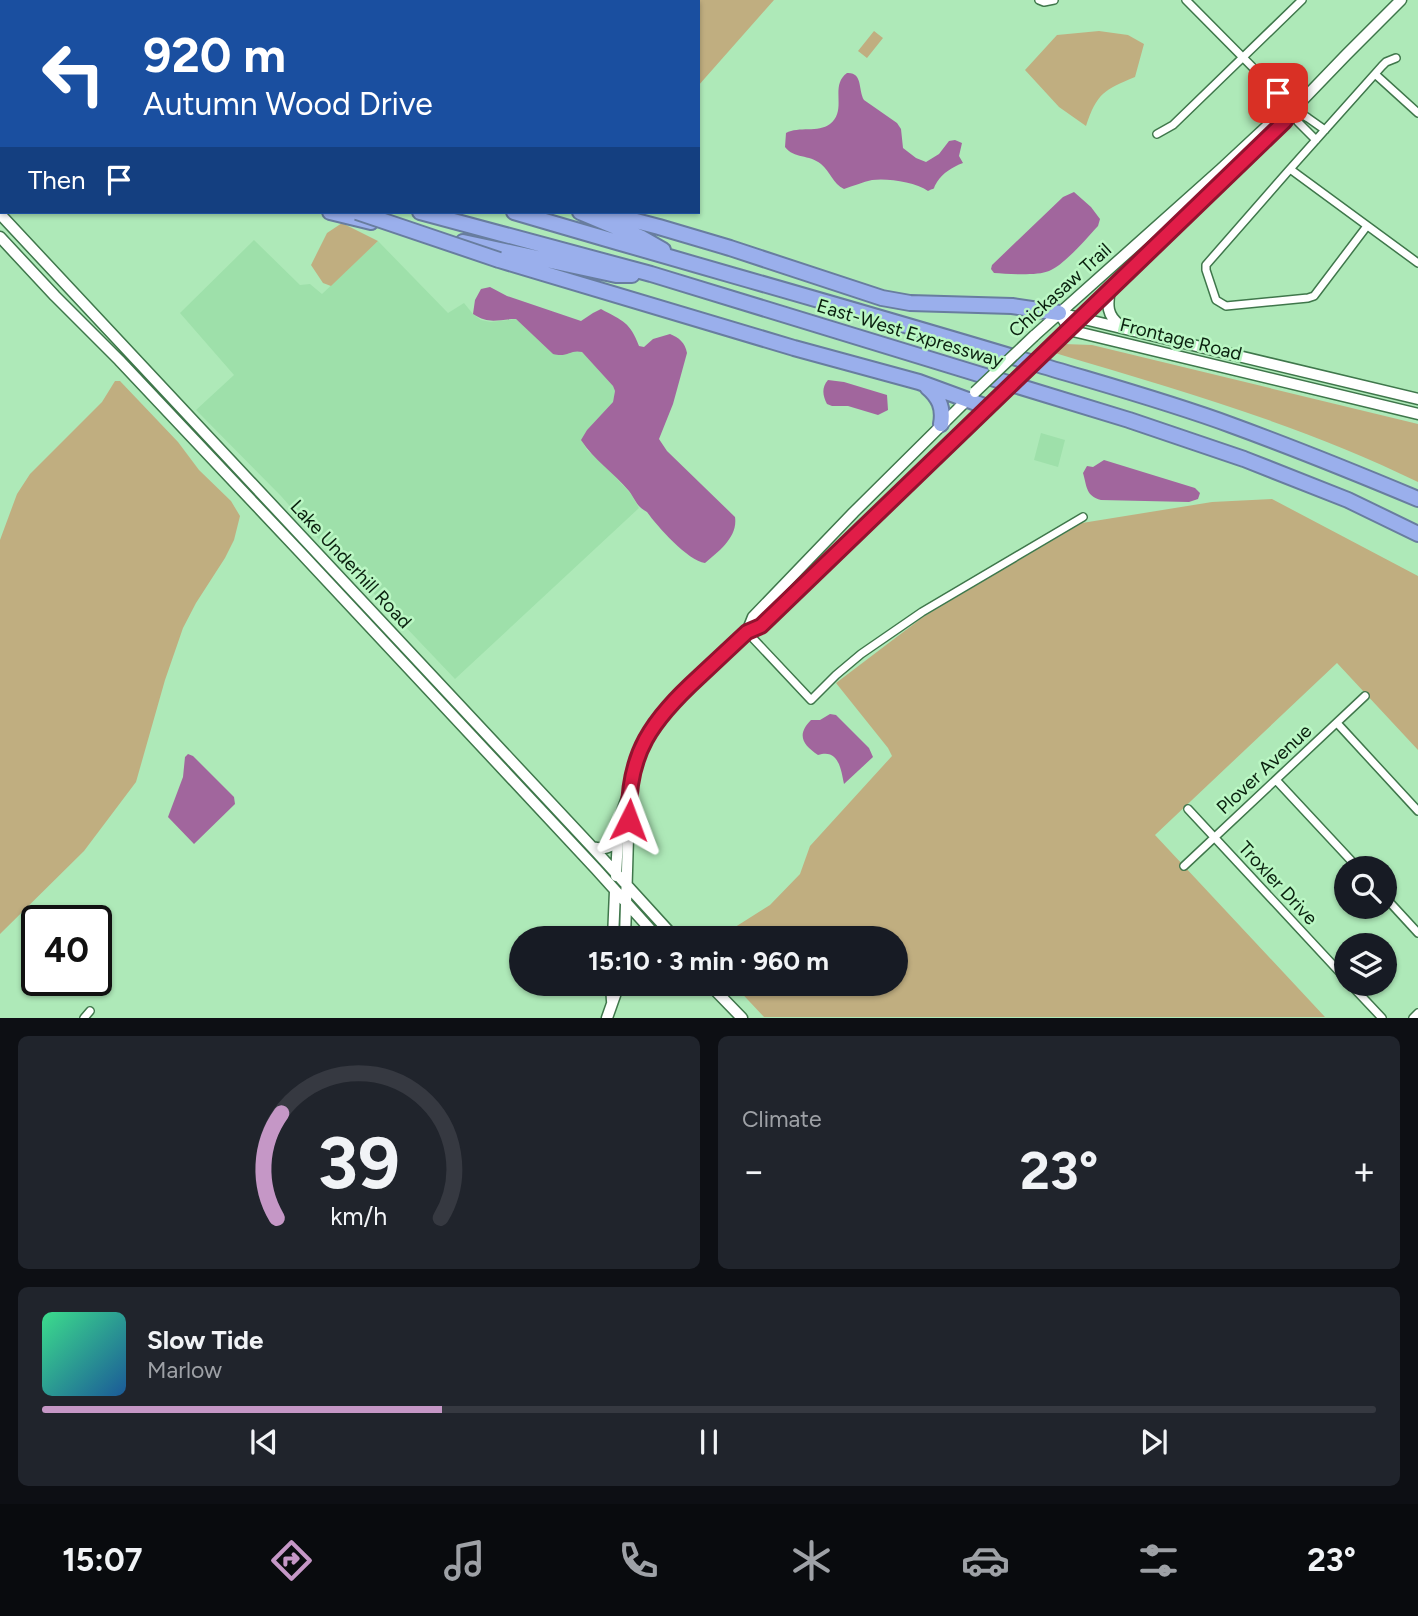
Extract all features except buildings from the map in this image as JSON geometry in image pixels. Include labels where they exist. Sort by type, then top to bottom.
[{"type":"highway","points":[[337,214],[616,275],[651,274]]},
{"type":"highway","points":[[363,214],[499,260],[794,348],[992,402]]},
{"type":"highway","name":"East-West Expressway","points":[[427,214],[651,274],[1129,420],[1244,459],[1348,500],[1418,534]]},
{"type":"highway","name":"East-West Expressway","points":[[521,214],[943,336],[1228,424],[1338,465],[1418,499]]},
{"type":"highway","points":[[585,214],[642,238],[686,263]]},
{"type":"highway","points":[[610,214],[730,248],[882,298],[910,303],[1012,306],[1059,313]]},
{"type":"highway","points":[[923,383],[942,407],[941,424]]},
{"type":"street","points":[[1039,0],[1054,0]]},
{"type":"street","points":[[1186,0],[1294,109],[1325,130]]},
{"type":"street","points":[[1157,134],[1173,125],[1302,0]]},
{"type":"street","name":"Chickasaw Trail","points":[[614,926],[620,819],[641,750],[658,718],[747,632],[761,626],[1070,330],[1284,122],[1401,0]]},
{"type":"street","points":[[1367,226],[1314,296],[1308,298],[1222,305],[1218,302],[1207,275],[1206,265],[1386,62],[1396,58]]},
{"type":"street","points":[[1375,74],[1418,113]]},
{"type":"street","points":[[1294,109],[1298,122],[1316,139]]},
{"type":"street","name":"Chickasaw Trail","points":[[747,632],[753,617],[941,424],[1059,313],[1278,116],[1294,109]]},
{"type":"street","points":[[1290,169],[1418,263]]},
{"type":"street","name":"Lake Underhill Road","points":[[0,214],[664,926]]},
{"type":"street","name":"Lake Underhill Road","points":[[0,237],[120,360],[645,926]]},
{"type":"street","points":[[1110,290],[1108,309],[1114,321],[1123,327]]},
{"type":"street","points":[[1059,313],[1070,330]]},
{"type":"street","name":"Frontage Road","points":[[1059,313],[1418,399]]},
{"type":"street","name":"Frontage Road","points":[[1070,330],[1418,414]]},
{"type":"street","points":[[219,466],[228,458]]},
{"type":"street","points":[[747,632],[811,700],[861,654],[922,612],[1083,516]]},
{"type":"street","points":[[353,610],[382,622]]},
{"type":"street","points":[[422,683],[449,694]]},
{"type":"street","name":"Plover Avenue","points":[[1184,866],[1365,696]]},
{"type":"street","points":[[1337,723],[1418,811]]},
{"type":"street","points":[[1276,780],[1347,856]]},
{"type":"street","name":"Chickasaw Trail","points":[[625,926],[628,795]]},
{"type":"street","name":"Troxler Drive","points":[[1188,809],[1334,966]]},
{"type":"street","points":[[592,847],[609,847],[618,839]]},
{"type":"street","points":[[1397,910],[1418,933]]},
{"type":"street","points":[[612,996],[612,1005]]},
{"type":"street","points":[[607,1017],[615,996]]},
{"type":"street","points":[[721,996],[742,1017]]},
{"type":"street","points":[[1362,996],[1382,1017]]},
{"type":"street","points":[[1413,1017],[1418,1013]]},
{"type":"shaded area","points":[[700,0],[774,0],[700,84]]},
{"type":"shaded area","points":[[874,31],[883,38],[867,58],[858,51]]},
{"type":"shaded area","points":[[1099,31],[1128,35],[1144,44],[1135,77],[1109,90],[1098,99],[1086,126],[1059,107],[1025,70],[1057,35]]},
{"type":"shaded area","points":[[847,73],[858,78],[864,100],[897,123],[901,129],[903,148],[926,162],[939,154],[949,141],[955,140],[962,143],[959,156],[963,163],[945,173],[934,188],[928,191],[909,183],[886,180],[872,180],[844,189],[821,164],[789,151],[785,147],[786,133],[825,127],[835,118],[838,112],[839,84]]},
{"type":"shaded area","points":[[1074,192],[1100,219],[1098,226],[1075,251],[1055,268],[1044,273],[994,273],[992,265],[1063,197]]},
{"type":"shaded area","points":[[342,223],[378,241],[331,286],[323,283],[311,265],[327,233]]},
{"type":"shaded area","points":[[254,240],[300,285],[310,284],[322,294],[378,241],[448,313],[464,303],[481,320],[491,322],[516,319],[553,354],[571,353],[575,350],[582,352],[613,386],[613,402],[587,430],[582,441],[587,450],[631,494],[639,508],[455,679],[361,580],[338,561],[281,496],[196,410],[234,375],[180,313]]},
{"type":"shaded area","points":[[490,287],[507,296],[581,321],[601,309],[625,323],[639,346],[644,347],[653,339],[670,334],[683,343],[687,353],[673,404],[659,439],[667,451],[735,517],[731,537],[705,563],[690,556],[673,542],[581,440],[613,402],[613,386],[582,352],[553,354],[516,319],[489,320],[473,314],[475,300],[481,289]]},
{"type":"shaded area","points":[[1064,344],[1092,345],[1418,424],[1418,482],[1285,426],[1055,353]]},
{"type":"shaded area","points":[[828,380],[887,395],[888,410],[878,415],[848,406],[827,404],[823,392]]},
{"type":"shaded area","points":[[115,381],[120,381],[178,442],[199,470],[231,501],[240,516],[234,540],[225,558],[183,628],[136,782],[84,851],[29,905],[21,905],[21,913],[0,934],[0,540],[17,494],[30,474],[102,402]]},
{"type":"shaded area","points":[[1041,433],[1065,440],[1058,467],[1034,460]]},
{"type":"shaded area","points":[[1104,460],[1195,488],[1200,493],[1198,499],[1189,502],[1096,498],[1088,490],[1083,473],[1087,466],[1093,467]]},
{"type":"shaded area","points":[[1272,499],[1418,576],[1418,750],[1337,663],[1155,835],[1325,1017],[764,1017],[744,996],[908,996],[908,926],[737,926],[770,905],[800,874],[810,846],[892,756],[836,683],[923,617],[1082,523],[1212,502]]},
{"type":"shaded area","points":[[830,714],[836,715],[869,748],[873,757],[844,784],[835,757],[818,755],[803,739],[806,725],[811,720],[820,720]]},
{"type":"shaded area","points":[[188,754],[234,797],[235,804],[194,844],[168,817],[183,777],[185,757]]},
{"type":"route","points":[[629,820],[628,795],[641,750],[649,732],[671,703],[747,632],[761,626],[1284,122],[1294,109],[1278,93]]}]
